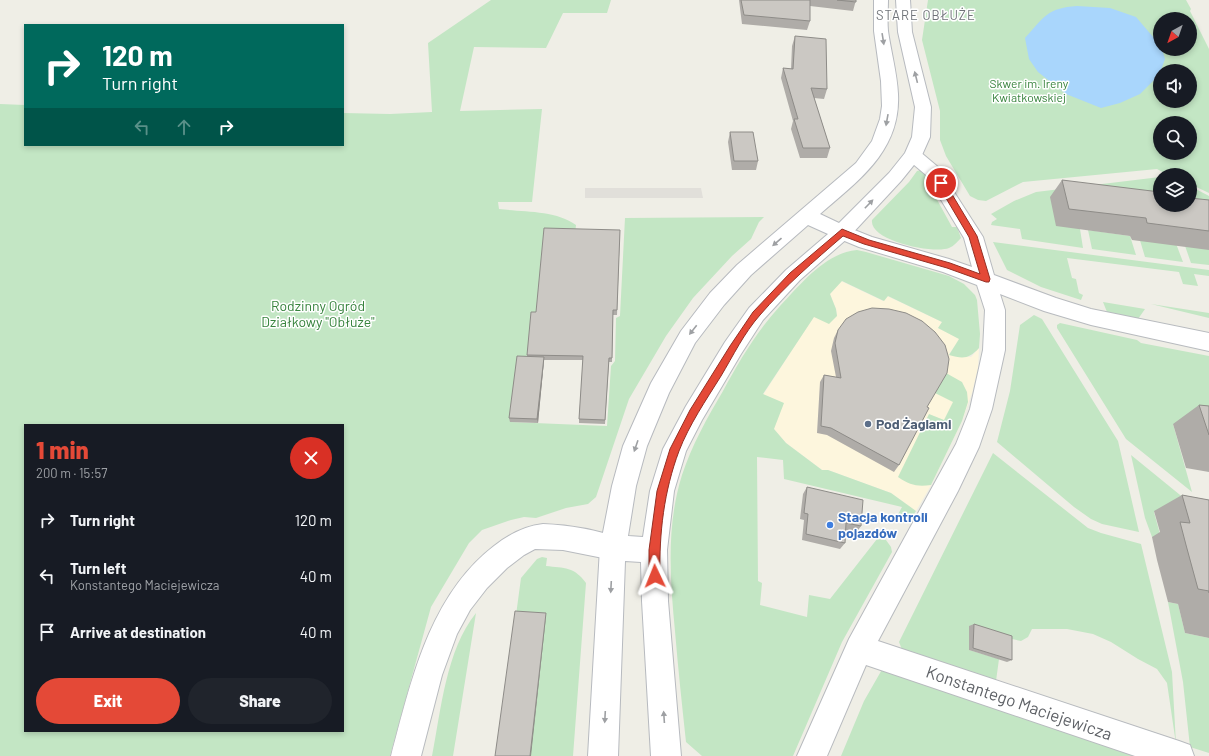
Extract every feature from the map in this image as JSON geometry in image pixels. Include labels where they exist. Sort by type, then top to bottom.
[{"type":"main road","points":[[603,756],[613,548],[624,486],[635,446],[659,390],[688,337],[717,299],[744,270],[862,167],[878,146],[885,131],[889,112],[889,81],[881,30],[881,0]]},
{"type":"main road","points":[[666,756],[656,608],[654,550],[662,491],[675,449],[694,413],[733,348],[756,314],[793,275],[842,232],[895,177],[913,155],[921,137],[923,107],[905,32],[903,0]]},
{"type":"main road","points":[[812,756],[859,649],[949,484],[967,447],[981,409],[988,383],[994,350],[995,310],[973,236],[932,171],[913,155]]},
{"type":"main road","points":[[806,216],[866,242],[950,266],[1051,305],[1091,317],[1209,342]]},
{"type":"main road","points":[[406,756],[435,652],[445,628],[458,604],[473,583],[483,572],[507,552],[534,537],[565,539],[613,548],[654,550]]},
{"type":"main road","name":"Konstantego Maciejewicza","points":[[859,649],[1179,756]]},
{"type":"shaded area","points":[[585,188],[701,188],[703,198],[585,198]]},
{"type":"shaded area","points":[[841,281],[883,301],[887,296],[942,322],[938,328],[960,339],[949,354],[971,357],[979,348],[978,368],[972,393],[962,421],[930,487],[916,511],[891,493],[828,470],[822,470],[786,443],[774,429],[763,395],[814,316],[837,316],[830,294]]},
{"type":"green space","name":"Rodzinny Ogród Działkowy \"Obłuże\"","points":[[491,0],[611,0],[607,13],[563,13],[546,48],[474,47],[460,111],[542,109],[532,202],[498,202],[499,209],[549,214],[568,220],[576,225],[575,235],[537,315],[528,360],[510,422],[607,426],[611,366],[615,361],[616,318],[620,316],[625,218],[764,217],[759,222],[751,239],[732,256],[693,298],[666,336],[629,399],[596,497],[588,504],[566,508],[536,518],[524,517],[511,520],[482,530],[469,543],[431,607],[390,756],[0,756],[0,104],[24,105],[24,146],[344,146],[344,113],[390,114],[432,112],[428,43]]},
{"type":"green space","name":"Skwer im. Ireny Kwiatkowskiej","points":[[928,0],[1186,0],[1191,9],[1190,12],[1153,12],[1153,56],[1197,56],[1197,25],[1209,49],[1209,193],[1197,187],[1197,168],[1153,168],[1153,169],[1023,182],[986,201],[978,200],[970,196],[946,156],[940,140],[940,111],[922,40]]},
{"type":"green space","points":[[921,170],[933,183],[929,185],[952,227],[957,227],[961,238],[949,248],[930,249],[904,244],[891,240],[881,234],[874,227],[872,220],[909,182],[917,171]]},
{"type":"green space","points":[[1153,178],[1153,212],[1197,212],[1197,190],[1209,196],[1209,220],[1080,229],[1083,248],[1022,239],[1020,229],[991,225],[992,222],[997,219],[991,214],[1014,201],[1036,192]]},
{"type":"green space","points":[[1088,230],[1130,236],[1136,255],[1092,249]]},
{"type":"green space","points":[[1139,237],[1175,241],[1183,262],[1145,257]]},
{"type":"green space","points":[[993,242],[1209,270],[1209,276],[1194,274],[1198,286],[1183,284],[1179,272],[1067,258],[1072,278],[1076,279],[1079,293],[1083,295],[1081,300],[1041,287],[1007,270]]},
{"type":"green space","points":[[1184,243],[1209,246],[1209,265],[1191,263]]},
{"type":"green space","points":[[857,250],[949,276],[964,284],[975,295],[977,300],[980,334],[979,348],[966,357],[949,355],[959,339],[938,328],[942,322],[888,296],[884,301],[842,281],[830,294],[837,316],[829,324],[814,317],[763,394],[784,403],[774,429],[786,443],[822,470],[828,470],[891,493],[916,511],[907,523],[900,523],[895,520],[902,507],[784,479],[783,460],[757,457],[758,581],[762,583],[760,605],[807,617],[809,595],[830,599],[877,539],[886,540],[891,547],[892,552],[842,642],[793,756],[702,756],[686,742],[677,659],[672,592],[671,533],[673,514],[682,475],[695,442],[756,336],[780,306],[814,271],[834,257],[845,252]]},
{"type":"green space","points":[[1103,302],[1145,309],[1138,319],[1107,312]]},
{"type":"green space","points":[[1151,304],[1209,313],[1209,318]]},
{"type":"green space","points":[[1034,315],[1042,319],[1118,441],[1139,532],[1102,524],[1091,519],[1074,507],[997,442],[1010,391],[1020,325]]},
{"type":"green space","points":[[1060,323],[1137,340],[1141,343],[1209,356],[1209,432],[1173,424],[1192,492],[1126,439],[1057,328],[1057,325]]},
{"type":"green space","points":[[946,373],[962,382],[967,392],[968,402],[962,421],[931,485],[914,485],[898,477],[929,414],[944,420],[953,402],[935,393]]},
{"type":"green space","points":[[993,453],[1088,528],[1141,544],[1172,672],[1176,744],[1167,683],[1157,669],[1111,642],[1093,634],[1067,629],[1032,629],[1028,637],[1021,641],[1007,638],[969,650],[999,659],[996,681],[903,652],[899,642]]},
{"type":"green space","points":[[1131,455],[1185,499],[1154,512],[1161,538],[1152,537],[1145,518]]},
{"type":"green space","points":[[542,557],[547,558],[546,566],[569,569],[578,574],[586,583],[573,756],[497,756],[521,578],[537,559]]},
{"type":"green space","points":[[1168,602],[1178,604],[1185,633],[1209,638],[1209,753],[1190,747],[1183,682]]},
{"type":"green space","points":[[476,613],[453,756],[432,756],[442,700],[451,662],[466,628]]},
{"type":"green space","points":[[884,666],[1141,756],[841,756],[864,701]]},
{"type":"water","points":[[1077,6],[1110,8],[1136,17],[1153,37],[1153,56],[1164,56],[1165,59],[1163,64],[1153,64],[1153,81],[1140,94],[1120,103],[1101,108],[1066,94],[1038,72],[1029,59],[1025,38],[1042,19],[1052,11]]},
{"type":"building","points":[[741,0],[810,0],[810,21],[744,15]]},
{"type":"building","points":[[837,0],[856,0],[856,2]]},
{"type":"building","points":[[795,36],[826,39],[827,89],[811,88],[830,148],[803,148],[794,119],[798,119],[783,68],[793,69]]},
{"type":"building","points":[[730,132],[753,132],[758,161],[734,161]]},
{"type":"building","points":[[1062,180],[1153,191],[1153,212],[1197,212],[1197,199],[1209,200],[1209,231],[1147,223],[1146,218],[1069,209]]},
{"type":"building","points":[[544,228],[620,230],[617,310],[613,310],[612,358],[609,358],[605,420],[579,419],[583,356],[527,355],[531,312],[536,312]]},
{"type":"building","points":[[872,308],[889,309],[906,313],[922,321],[935,332],[945,345],[949,359],[947,373],[927,407],[929,408],[899,465],[831,428],[821,426],[824,375],[841,378],[835,343],[838,330],[846,319],[858,312]]},
{"type":"building","points":[[517,356],[544,357],[537,419],[509,418]]},
{"type":"building","points":[[1199,405],[1209,406],[1209,435]]},
{"type":"building","name":"Stacja kontroli pojazdów","points":[[807,487],[863,500],[861,526],[846,523],[845,543],[806,534],[808,514],[804,513]]},
{"type":"building","points":[[1182,495],[1209,500],[1209,591],[1198,589],[1180,522],[1190,523]]},
{"type":"building","points":[[515,611],[546,613],[530,756],[495,756]]},
{"type":"building","points":[[974,624],[1012,636],[1012,660],[973,648]]},
{"type":"place","name":"Pod Żaglami","points":[[868,424]]},
{"type":"place","name":"Stacja kontroli pojazdów","points":[[830,525]]},
{"type":"district","name":"STARE OBŁUŻE","points":[[926,15]]},
{"type":"route","points":[[655,576],[654,550],[657,519],[662,491],[675,449],[694,413],[733,348],[756,314],[793,275],[842,232],[866,242],[950,266],[986,279],[973,236],[941,183]]}]
